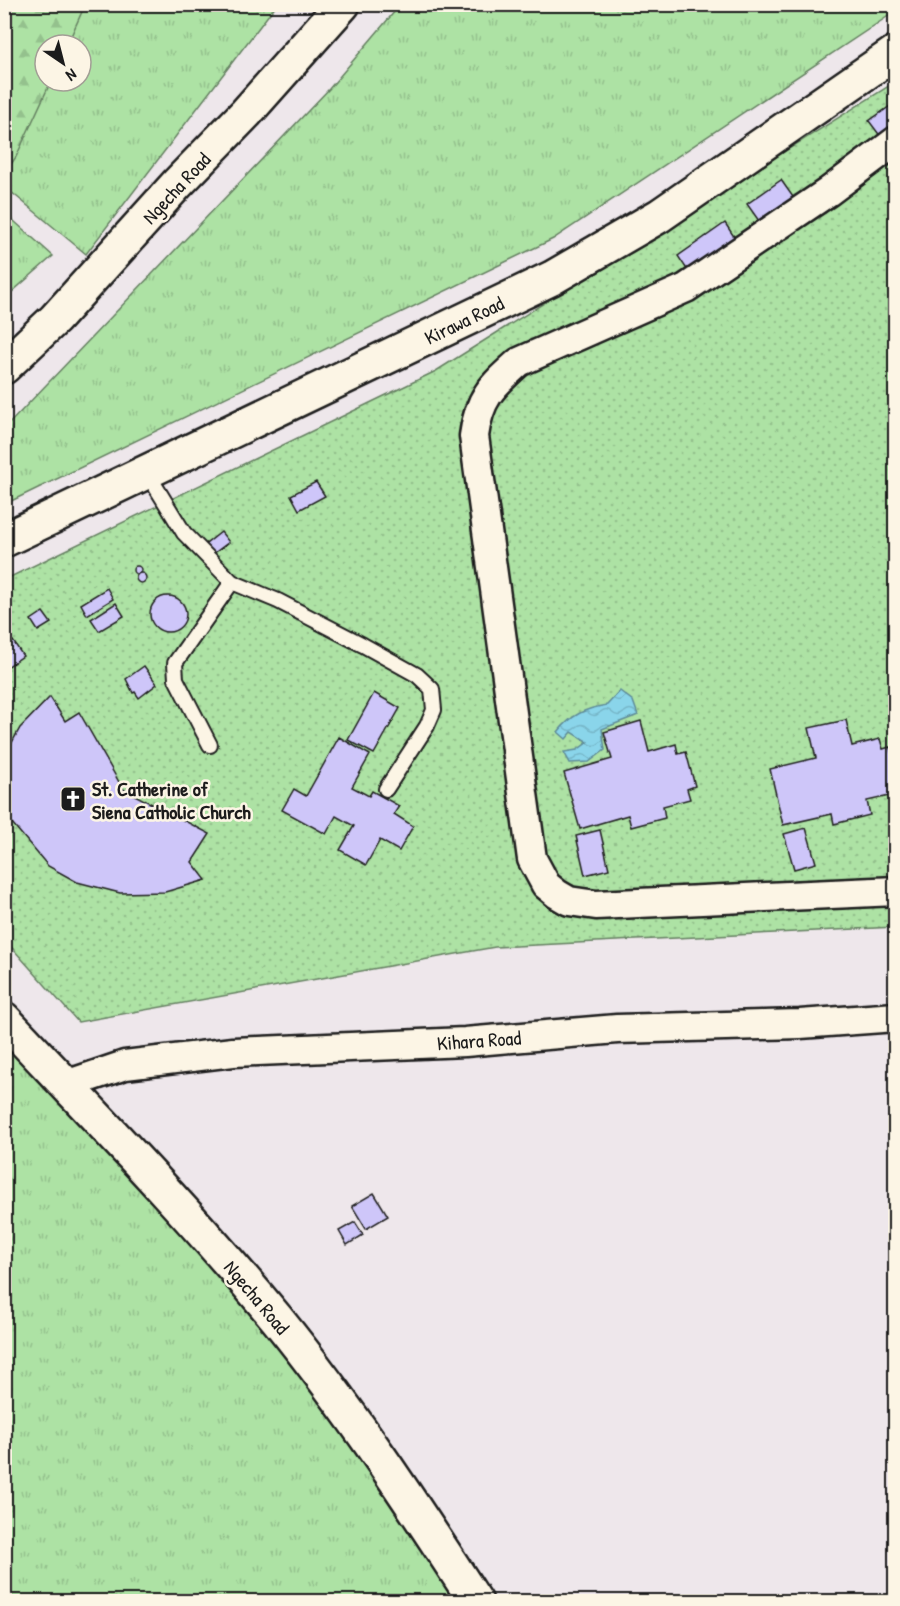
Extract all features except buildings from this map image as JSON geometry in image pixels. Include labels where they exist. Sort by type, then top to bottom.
[{"type":"main road","name":"Ngecha Road","points":[[4,367],[55,319],[254,105],[343,4]]},
{"type":"main road","name":"Kirawa Road","points":[[4,540],[552,278],[659,216],[896,52]]},
{"type":"main road","name":"Ngecha Road","points":[[4,1019],[177,1204],[276,1318],[362,1432],[476,1602]]},
{"type":"street","points":[[896,141],[818,198],[686,288],[519,362],[497,382],[477,410],[474,436],[532,859],[546,885],[569,901],[617,906],[896,891]]},
{"type":"street","name":"Kihara Road","points":[[66,1085],[126,1065],[233,1052],[465,1042],[617,1029],[800,1024],[896,1017]]},
{"type":"lane","points":[[146,471],[184,533],[232,582],[278,601],[363,645],[417,675],[432,689],[434,710],[427,726],[386,789]]},
{"type":"lane","points":[[210,745],[176,679],[175,663],[232,582]]},
{"type":"green space","points":[[5,4],[85,5],[72,33],[33,33],[33,93],[45,93],[16,157],[5,173]]},
{"type":"green space","points":[[401,4],[895,4],[896,11],[553,239],[5,504],[5,428],[329,89]]},
{"type":"green space","points":[[4,5],[276,5],[86,254],[5,187]]},
{"type":"green space","points":[[895,82],[895,927],[495,947],[78,1022],[5,940],[4,580],[436,371]]},
{"type":"green space","points":[[5,213],[53,256],[5,298]]},
{"type":"green space","points":[[4,1033],[324,1382],[458,1601],[5,1601]]},
{"type":"water","points":[[620,691],[633,701],[638,715],[602,729],[605,750],[589,762],[570,763],[564,752],[577,750],[588,742],[572,732],[566,739],[558,732],[580,713],[607,705]]},
{"type":"place","name":"St. Catherine of Siena Catholic Church","points":[[73,799]]}]
